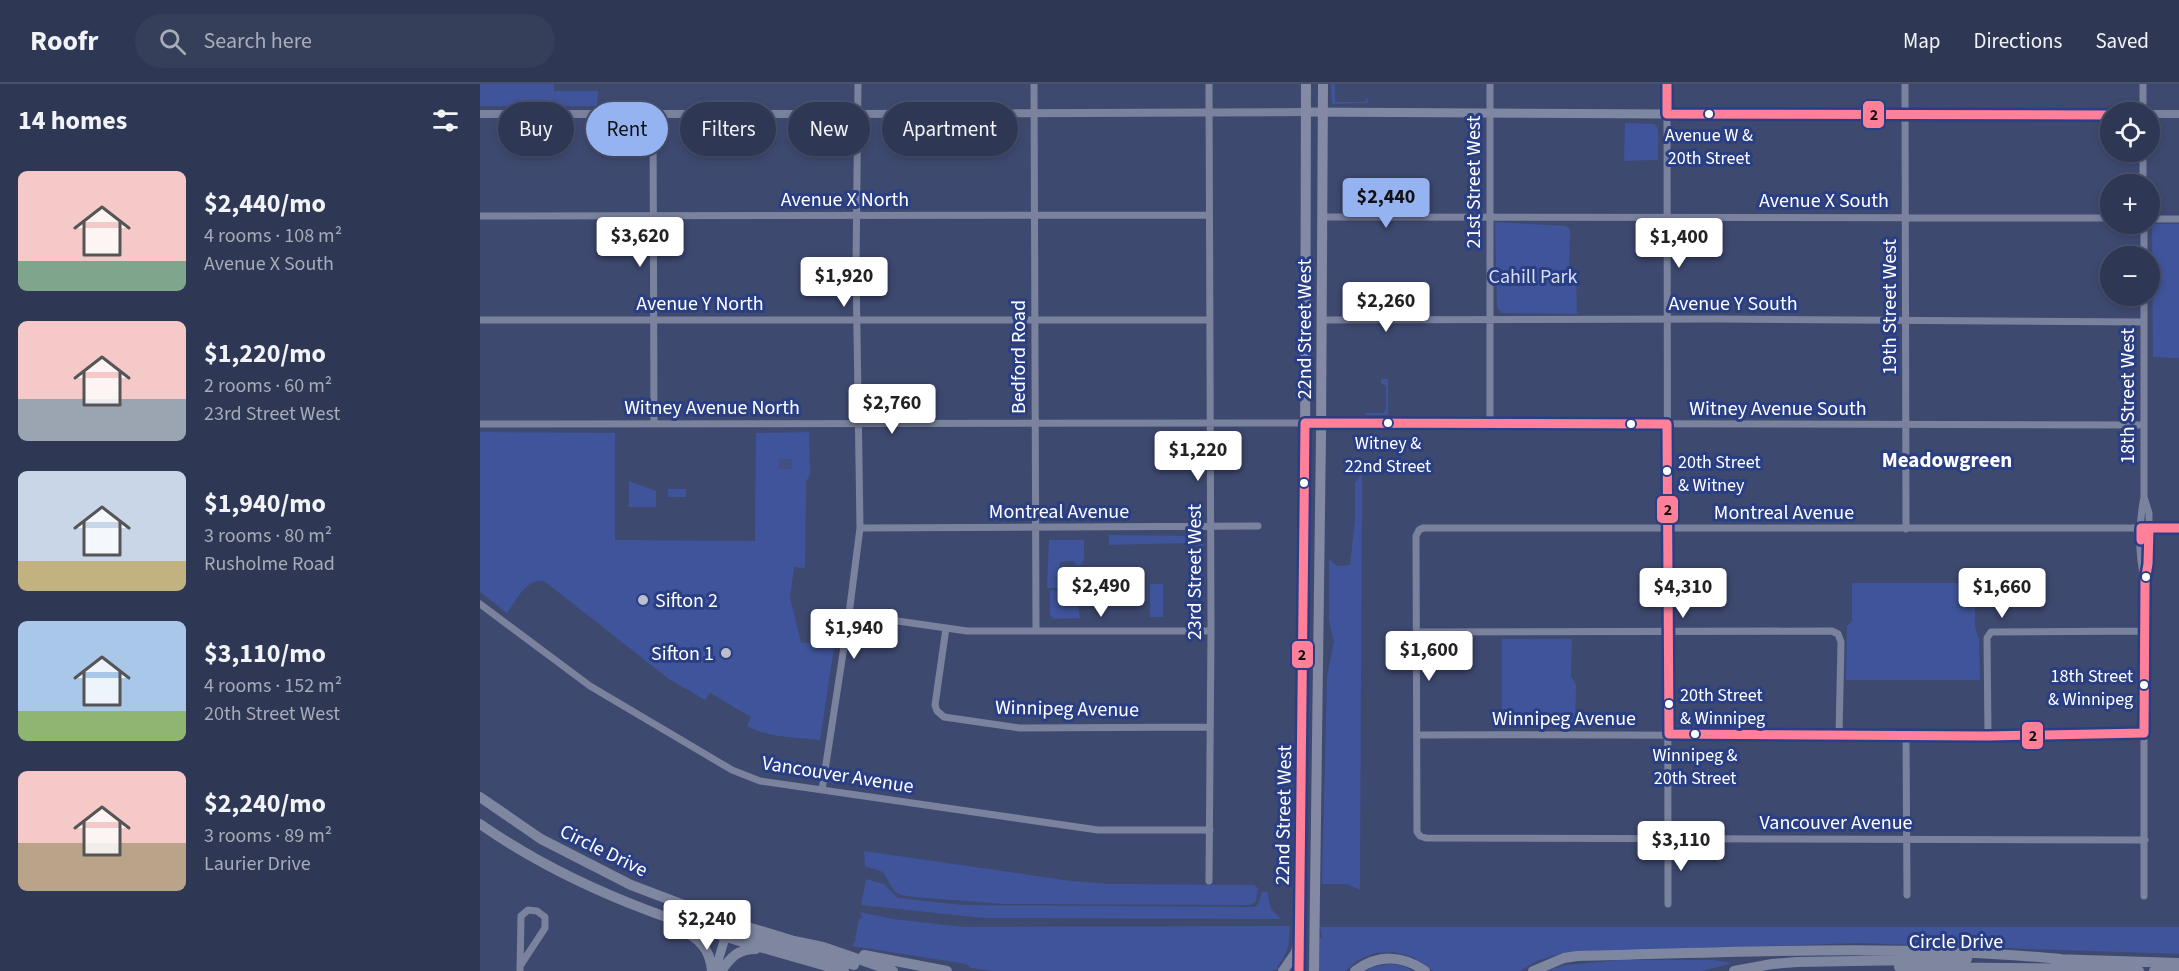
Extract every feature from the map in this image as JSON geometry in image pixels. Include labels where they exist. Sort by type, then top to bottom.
[{"type":"highway","name":"Circle Drive","points":[[480,797],[542,839],[598,870],[656,896],[718,918],[823,947],[893,971]]},
{"type":"highway","name":"Circle Drive","points":[[480,825],[536,860],[636,908],[725,938],[844,971]]},
{"type":"highway","points":[[656,896],[705,921],[725,938],[739,933],[877,971]]},
{"type":"highway","points":[[636,908],[698,939],[708,950],[714,971]]},
{"type":"highway","points":[[1283,971],[1296,952],[1300,936]]},
{"type":"highway","points":[[823,947],[947,971]]},
{"type":"highway","points":[[721,971],[739,952],[755,949],[770,951]]},
{"type":"highway","points":[[1533,971],[1564,958],[1577,956],[1790,951],[1900,950],[2004,954],[2061,959]]},
{"type":"highway","points":[[1355,971],[1368,963],[1386,957],[1406,960],[1425,971]]},
{"type":"highway","name":"Circle Drive","points":[[1734,971],[1772,964],[1806,962],[2061,959],[2179,963]]},
{"type":"highway","points":[[1806,962],[1904,967],[2139,971]]},
{"type":"highway","points":[[820,964],[835,971]]},
{"type":"highway","points":[[2154,971],[2179,971]]},
{"type":"main road","name":"22nd Street West","points":[[1299,971],[1306,84]]},
{"type":"main road","name":"22nd Street West","points":[[1314,971],[1323,84]]},
{"type":"main road","points":[[1305,112],[1667,114],[1667,84]]},
{"type":"main road","points":[[714,971],[725,938]]},
{"type":"street","points":[[858,84],[858,102]]},
{"type":"street","name":"Bedford Road","points":[[1034,84],[1036,630]]},
{"type":"street","name":"23rd Street West","points":[[1209,84],[1209,881]]},
{"type":"street","name":"21st Street West","points":[[1490,84],[1490,424]]},
{"type":"street","name":"19th Street West","points":[[1905,84],[1906,529]]},
{"type":"street","points":[[2143,84],[2143,102]]},
{"type":"street","points":[[870,114],[1305,112]]},
{"type":"street","points":[[480,114],[586,114]]},
{"type":"street","points":[[668,114],[788,114]]},
{"type":"street","points":[[1668,904],[1667,114],[2100,115]]},
{"type":"street","points":[[2160,114],[2179,114]]},
{"type":"street","points":[[653,156],[654,423]]},
{"type":"street","points":[[822,790],[860,528],[857,321],[858,156]]},
{"type":"street","name":"Avenue X North","points":[[480,216],[1209,215]]},
{"type":"street","name":"Avenue X South","points":[[1322,217],[2100,218]]},
{"type":"street","points":[[2160,219],[2179,219]]},
{"type":"street","name":"18th Street West","points":[[2144,306],[2144,497],[2141,514],[2145,528],[2141,564],[2145,581],[2144,631]]},
{"type":"street","name":"Avenue Y North","points":[[480,320],[1209,320]]},
{"type":"street","name":"Avenue Y South","points":[[1322,320],[2144,322]]},
{"type":"street","name":"Witney Avenue South","points":[[1305,423],[2144,425]]},
{"type":"street","name":"Witney Avenue North","points":[[480,424],[1305,423]]},
{"type":"street","name":"Montreal Avenue","points":[[860,528],[1258,526]]},
{"type":"street","name":"Montreal Avenue","points":[[1416,632],[1416,536],[1423,528],[2179,528]]},
{"type":"street","name":"Vancouver Avenue","points":[[480,604],[590,686],[732,770],[760,781],[1098,830],[1210,830]]},
{"type":"street","points":[[849,614],[967,631],[1210,631]]},
{"type":"street","name":"Winnipeg Avenue","points":[[946,628],[935,705],[937,711],[944,717],[1020,728],[1210,726]]},
{"type":"street","points":[[1417,735],[1416,632],[1832,631],[1838,634],[1841,642],[1839,735]]},
{"type":"street","points":[[1988,736],[1987,638],[1991,632],[2144,631],[2144,896]]},
{"type":"street","name":"Winnipeg Avenue","points":[[1417,735],[1988,736],[2144,733]]},
{"type":"street","name":"Vancouver Avenue","points":[[1417,735],[1417,832],[1426,838],[2145,840]]},
{"type":"street","points":[[1906,735],[1907,895]]},
{"type":"street","points":[[528,910],[537,911],[545,917],[544,928],[520,969],[521,916],[528,910]]},
{"type":"green space","points":[[480,84],[554,84],[554,91],[598,91],[597,102],[586,102],[586,106],[574,106],[574,102],[498,102],[498,106],[480,106]]},
{"type":"green space","points":[[1331,84],[1335,84],[1335,102],[1365,102],[1367,96],[1368,103],[1332,104]]},
{"type":"green space","points":[[1625,123],[1654,124],[1658,128],[1658,160],[1624,161]]},
{"type":"green space","name":"Cahill Park","points":[[1495,222],[1566,226],[1570,229],[1569,271],[1576,273],[1577,314],[1502,313],[1497,308]]},
{"type":"green space","points":[[2160,224],[2179,224],[2179,358],[2153,357],[2153,306],[2160,306],[2160,246],[2152,246],[2152,234],[2160,234]]},
{"type":"green space","points":[[1381,379],[1388,379],[1388,415],[1365,415],[1365,413],[1383,413],[1386,409],[1386,386],[1381,383]]},
{"type":"green space","points":[[480,432],[615,433],[615,540],[755,541],[756,433],[809,432],[810,474],[806,482],[805,568],[794,567],[790,598],[801,642],[834,647],[820,740],[773,735],[747,726],[751,717],[710,693],[705,700],[669,679],[544,581],[532,583],[527,587],[507,613],[480,592]]},
{"type":"green space","points":[[1362,473],[1360,890],[1347,884],[1322,884],[1327,676],[1334,642],[1329,620],[1329,559],[1337,566],[1350,565],[1355,520],[1355,483]]},
{"type":"green space","points":[[629,481],[656,491],[656,507],[629,507]]},
{"type":"green space","points":[[668,489],[686,489],[686,497],[668,497]]},
{"type":"green space","points":[[1109,535],[1200,536],[1203,539],[1203,599],[1197,599],[1197,545],[1188,545],[1188,543],[1109,545]]},
{"type":"green space","points":[[1049,540],[1084,540],[1084,559],[1081,565],[1076,565],[1073,561],[1060,562],[1059,588],[1047,588]]},
{"type":"green space","points":[[1852,583],[1975,583],[1975,626],[1979,639],[1980,680],[1846,680],[1847,626],[1852,621]]},
{"type":"green space","points":[[1150,584],[1163,584],[1163,617],[1150,617]]},
{"type":"green space","points":[[1050,590],[1062,592],[1071,597],[1077,605],[1080,618],[1053,619],[1050,615]]},
{"type":"green space","points":[[1502,639],[1572,639],[1571,676],[1576,685],[1575,724],[1502,725]]},
{"type":"green space","points":[[864,851],[1071,881],[1111,884],[1254,885],[1258,888],[1256,901],[1250,905],[1004,904],[914,897],[901,895],[894,891],[883,872],[865,866]]},
{"type":"green space","points":[[866,879],[884,884],[898,898],[963,905],[1255,907],[1262,892],[1267,892],[1271,909],[1281,919],[983,918],[861,905]]},
{"type":"green space","points":[[860,912],[893,919],[964,927],[1290,926],[1286,953],[1277,966],[1278,969],[1271,971],[992,971],[971,968],[966,964],[852,946],[857,941],[855,940],[859,919],[862,918]]},
{"type":"green space","points":[[1320,927],[2179,927],[2179,954],[1857,943],[1563,953],[1537,961],[1520,971],[1433,971],[1413,957],[1394,952],[1375,953],[1358,960],[1345,971],[1319,971],[1319,938],[1322,938]]},
{"type":"green space","points":[[1622,960],[1713,960],[1732,963],[1703,971],[1546,971],[1565,965]]},
{"type":"green space","points":[[1391,964],[1413,971],[1366,971],[1373,967]]},
{"type":"shaded area","points":[[779,459],[792,459],[792,469],[778,469]]},
{"type":"transit line","name":"2","points":[[1667,84],[1667,114],[2100,115]]},
{"type":"transit line","name":"2","points":[[1299,971],[1305,423],[1667,424],[1669,734],[1988,736],[2144,733],[2145,581],[2149,528]]},
{"type":"transit line","name":"2","points":[[2141,540],[2141,528],[2179,528]]},
{"type":"place","name":"Avenue W & 20th Street","points":[[1709,114]]},
{"type":"place","name":"Witney & 22nd Street","points":[[1388,423]]},
{"type":"place","name":"20th Street & Witney","points":[[1667,471]]},
{"type":"place","name":"Sifton 2","points":[[643,600]]},
{"type":"place","name":"Sifton 1","points":[[726,653]]},
{"type":"place","name":"18th Street & Winnipeg","points":[[2144,685]]},
{"type":"place","name":"20th Street & Winnipeg","points":[[1669,704]]},
{"type":"place","name":"Winnipeg & 20th Street","points":[[1695,734]]},
{"type":"district","name":"Meadowgreen","points":[[1947,460]]}]
